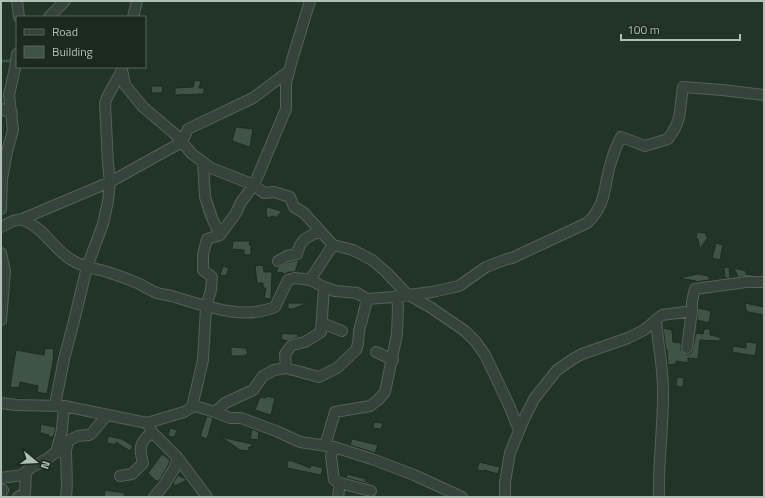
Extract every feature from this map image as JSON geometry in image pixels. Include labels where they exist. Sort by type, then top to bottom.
[{"type":"street","points":[[17,1],[19,16]]},
{"type":"street","points":[[50,16],[65,1]]},
{"type":"street","points":[[133,16],[136,1]]},
{"type":"street","points":[[192,407],[203,360],[206,307],[211,290],[212,277],[204,270],[203,255],[207,239],[220,235],[254,185],[277,127],[286,110],[286,83],[310,1]]},
{"type":"street","points":[[1,209],[2,179],[13,130],[9,95],[16,68]]},
{"type":"street","points":[[122,68],[125,85],[143,107],[203,162],[211,168],[254,185],[264,192],[274,192],[290,197],[294,206],[304,213],[333,245],[353,250],[372,260],[386,271],[407,294],[430,307],[465,331],[476,342],[485,355],[519,430]]},
{"type":"street","points":[[68,497],[66,471],[61,451],[62,430],[59,405],[64,359],[87,267],[106,210],[110,182],[105,103],[122,68]]},
{"type":"street","points":[[22,220],[110,182],[182,142],[188,129],[253,98],[289,71]]},
{"type":"street","points":[[1,227],[18,219],[22,220],[40,229],[48,240],[70,259],[87,267],[136,282],[156,292],[206,307],[245,313],[261,312],[275,307],[288,280],[295,278],[310,280],[335,291],[357,293],[367,298],[432,292],[460,286],[486,267],[512,258],[587,223],[597,213],[603,198],[609,169],[621,136],[645,146],[668,139],[678,123],[683,87],[764,95]]},
{"type":"street","points":[[1,109],[12,113]]},
{"type":"street","points":[[203,162],[205,196],[212,218],[220,235]]},
{"type":"street","points":[[278,261],[287,256],[297,254],[300,243],[306,238],[320,231]]},
{"type":"street","points":[[310,280],[333,245]]},
{"type":"street","points":[[1,253],[6,271],[1,320]]},
{"type":"street","points":[[688,348],[692,301],[695,289],[746,282],[764,282]]},
{"type":"street","points":[[286,368],[285,354],[292,345],[307,341],[321,332],[324,287]]},
{"type":"street","points":[[371,491],[334,480],[329,447],[335,412],[370,406],[382,395],[387,385],[397,334],[397,296]]},
{"type":"street","points":[[215,412],[225,403],[253,390],[263,376],[271,371],[286,368],[319,377],[339,366],[356,350],[358,344],[358,331],[367,298]]},
{"type":"street","points":[[505,497],[505,482],[510,453],[519,430],[534,399],[558,369],[582,354],[628,338],[644,330],[662,315],[692,311]]},
{"type":"street","points":[[656,320],[659,348],[663,365],[664,396],[659,497]]},
{"type":"street","points":[[322,323],[342,331]]},
{"type":"street","points":[[376,352],[393,360]]},
{"type":"street","points":[[1,403],[16,405],[59,405],[147,423],[184,412],[192,407],[215,412],[230,418],[241,418],[269,428],[300,442],[329,447],[393,466],[462,497]]},
{"type":"street","points":[[1,478],[22,475],[32,467],[61,451],[68,441],[78,436],[89,435],[92,433],[107,415]]},
{"type":"street","points":[[147,423],[152,432],[178,458],[207,497]]},
{"type":"street","points":[[120,476],[132,474],[143,464],[140,450],[141,445],[144,439],[152,432]]},
{"type":"street","points":[[154,497],[174,469],[178,458]]},
{"type":"street","points":[[18,497],[25,493],[26,472]]},
{"type":"street","points":[[338,497],[340,483]]},
{"type":"building","points":[[195,80],[201,81],[199,88],[204,88],[204,94],[175,95],[175,88],[193,87]]},
{"type":"building","points":[[152,86],[163,86],[162,93],[151,93]]},
{"type":"building","points":[[236,127],[253,129],[250,147],[232,141]]},
{"type":"building","points":[[267,207],[282,211],[276,218],[274,216],[267,218]]},
{"type":"building","points":[[697,232],[706,233],[706,236],[708,237],[700,249],[698,239],[696,239]]},
{"type":"building","points":[[233,241],[250,241],[249,245],[251,245],[251,255],[244,255],[244,250],[232,249]]},
{"type":"building","points":[[716,243],[723,245],[720,260],[712,258]]},
{"type":"building","points":[[299,260],[295,272],[289,272],[283,275],[283,273],[276,272],[278,267],[289,262]]},
{"type":"building","points":[[263,265],[264,272],[272,272],[271,299],[264,298],[266,288],[263,288],[263,283],[257,283],[255,266]]},
{"type":"building","points":[[223,266],[229,268],[226,276],[220,275]]},
{"type":"building","points":[[729,267],[730,278],[725,278],[724,268]]},
{"type":"building","points":[[734,268],[746,271],[746,274],[760,276],[738,277]]},
{"type":"building","points":[[698,274],[709,276],[708,277],[710,278],[709,280],[696,282],[679,278]]},
{"type":"building","points":[[288,303],[308,303],[293,309],[288,309]]},
{"type":"building","points":[[745,303],[764,307],[764,315],[748,312],[746,310]]},
{"type":"building","points":[[698,308],[711,311],[709,323],[697,320]]},
{"type":"building","points":[[663,328],[672,330],[673,342],[681,343],[681,350],[686,354],[690,354],[692,352],[696,333],[703,334],[704,329],[710,329],[710,335],[720,337],[720,341],[700,340],[698,359],[688,358],[688,363],[676,361],[676,364],[668,365]]},
{"type":"building","points":[[282,333],[298,334],[298,337],[287,341],[281,339]]},
{"type":"building","points":[[746,342],[757,343],[755,356],[732,352],[733,346],[746,348]]},
{"type":"building","points":[[231,347],[246,348],[248,354],[243,356],[231,356]]},
{"type":"building","points":[[45,348],[54,349],[47,394],[37,392],[38,386],[20,382],[19,388],[10,387],[16,350],[44,355]]},
{"type":"building","points":[[677,377],[684,378],[683,387],[676,386]]},
{"type":"building","points":[[267,396],[275,398],[271,415],[255,410],[260,397],[266,398]]},
{"type":"building","points":[[207,416],[213,418],[207,439],[200,436]]},
{"type":"building","points":[[374,422],[383,423],[381,429],[373,428]]},
{"type":"building","points":[[41,424],[55,427],[56,429],[53,437],[48,437],[49,435],[40,433]]},
{"type":"building","points":[[170,428],[177,430],[175,436],[168,436]]},
{"type":"building","points":[[252,429],[259,432],[258,440],[250,439]]},
{"type":"building","points":[[108,436],[122,439],[133,446],[130,451],[116,442],[116,445],[107,443]]},
{"type":"building","points":[[221,437],[252,444],[248,451],[240,450]]},
{"type":"building","points":[[352,439],[378,445],[375,453],[350,445]]},
{"type":"building","points":[[162,454],[170,460],[159,481],[156,481],[148,473]]},
{"type":"building","points":[[288,460],[310,468],[311,465],[323,468],[321,475],[287,468]]},
{"type":"building","points":[[479,462],[500,467],[498,474],[484,470],[477,470]]},
{"type":"building","points":[[347,474],[366,479],[365,481],[370,482],[370,484],[346,478]]},
{"type":"building","points":[[178,475],[187,480],[177,485],[172,485]]},
{"type":"building","points":[[105,490],[125,493],[124,497],[104,497]]},
{"type":"waterway","points":[[1,61],[12,61]]}]
